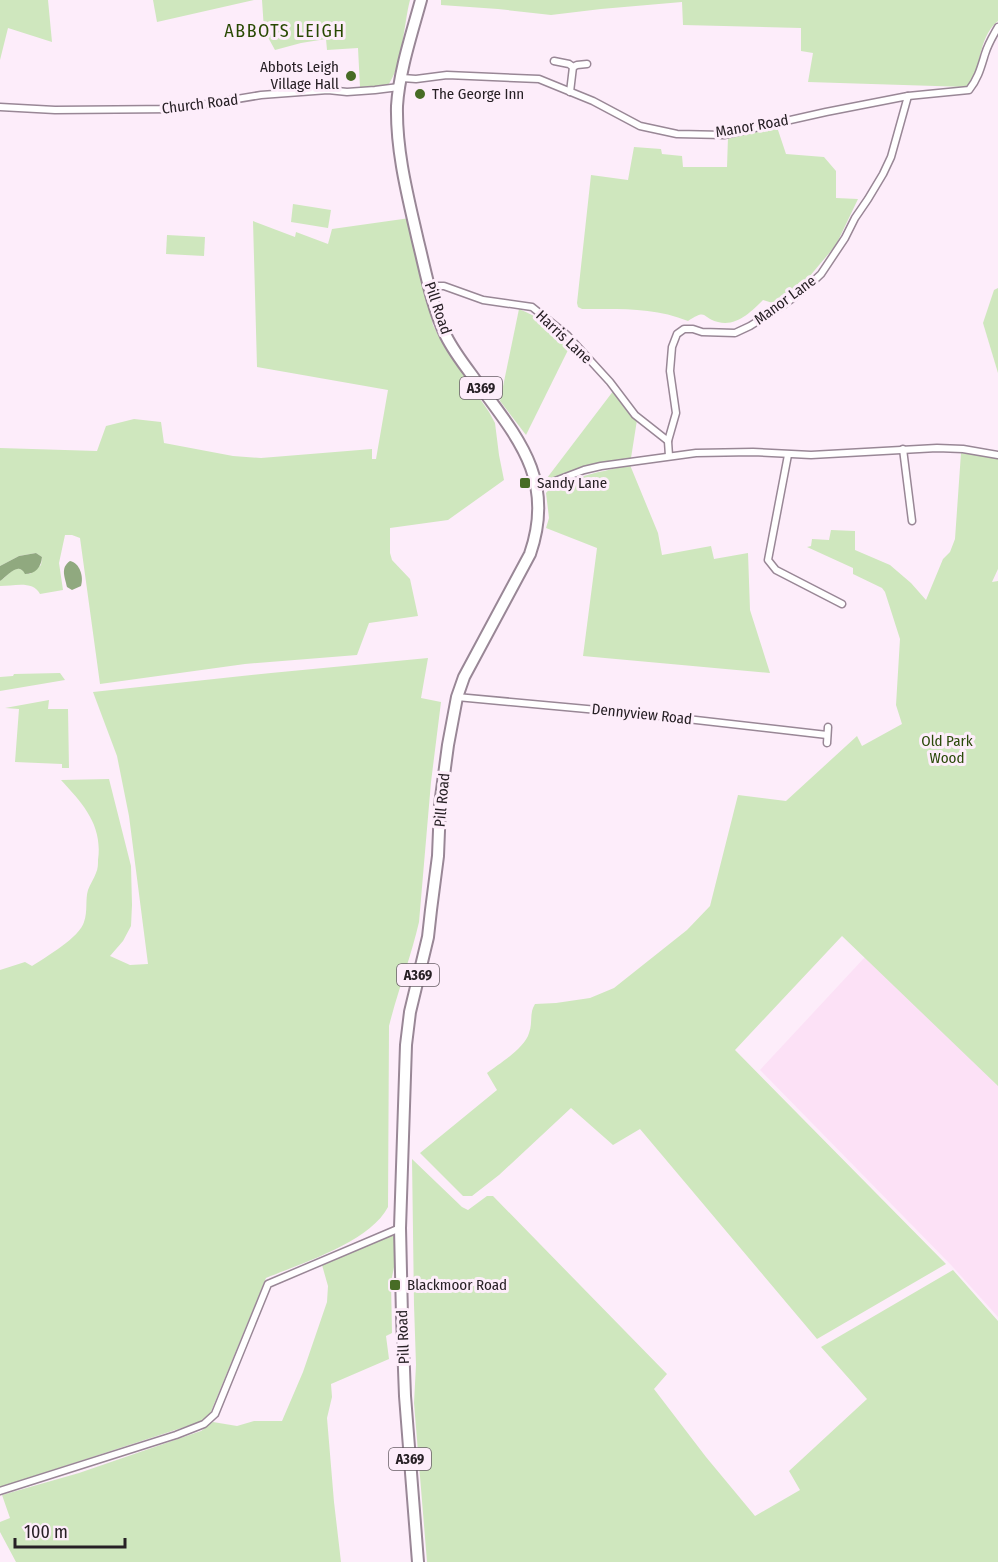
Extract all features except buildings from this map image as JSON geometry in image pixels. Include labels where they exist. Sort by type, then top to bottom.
[{"type":"main road","name":"A369","points":[[401,83],[421,0]]},
{"type":"main road","name":"Pill Road","points":[[401,83],[397,123],[402,164],[436,310],[446,337],[526,453],[537,488],[538,524],[530,554],[464,676],[457,697],[442,792],[438,856],[428,937],[410,1012],[406,1045],[400,1228],[404,1388],[418,1562]]},
{"type":"street","name":"Manor Road","points":[[401,83],[447,75],[539,79],[593,101],[640,126],[677,134],[724,135],[908,96],[969,90],[979,75],[985,53],[998,27]]},
{"type":"street","points":[[554,62],[570,64],[573,67]]},
{"type":"street","points":[[573,67],[587,64]]},
{"type":"street","points":[[570,92],[573,67]]},
{"type":"street","name":"Church Road","points":[[0,107],[55,110],[177,109],[261,95],[328,90],[366,91],[401,83]]},
{"type":"street","name":"Manor Lane","points":[[669,456],[668,441],[676,413],[670,371],[672,347],[677,334],[693,329],[702,332],[735,333],[785,304],[820,274],[845,238],[883,174],[891,157],[908,96]]},
{"type":"street","name":"Harris Lane","points":[[429,286],[444,286],[483,300],[532,308],[567,335],[610,382],[635,415],[668,441]]},
{"type":"street","points":[[537,488],[600,466],[696,453],[753,452],[788,455],[903,449],[963,449],[998,454]]},
{"type":"street","points":[[903,449],[912,521]]},
{"type":"street","points":[[788,455],[768,560],[776,570],[842,604]]},
{"type":"street","name":"Dennyview Road","points":[[457,697],[828,731],[827,743]]},
{"type":"street","points":[[0,1491],[204,1424],[215,1414],[268,1284],[400,1228]]},
{"type":"shaded area","points":[[36,553],[42,557],[35,571],[25,574],[22,570],[16,569],[0,581],[0,566],[19,556]]},
{"type":"shaded area","points":[[70,561],[79,567],[82,579],[81,586],[72,590],[67,587],[64,573]]},
{"type":"shaded area","points":[[865,957],[998,1086],[998,1317],[952,1266],[760,1070]]},
{"type":"green space","points":[[0,0],[48,0],[52,42],[8,28],[0,60]]},
{"type":"green space","points":[[153,0],[254,0],[157,22]]},
{"type":"green space","points":[[262,0],[410,0],[399,58],[392,79],[387,86],[360,87],[358,48],[327,50],[326,39],[275,50],[264,30]]},
{"type":"green space","points":[[441,0],[998,0],[998,21],[986,37],[972,80],[967,87],[808,82],[813,53],[801,51],[801,28],[683,25],[682,2],[551,15],[441,5]]},
{"type":"green space","points":[[777,127],[786,154],[824,157],[836,171],[836,198],[858,199],[836,245],[809,277],[776,304],[763,300],[748,314],[725,323],[704,315],[688,321],[649,311],[578,307],[591,175],[628,180],[634,147],[661,149],[662,154],[682,156],[683,167],[727,167],[728,137]]},
{"type":"green space","points":[[293,204],[331,210],[328,228],[291,222]]},
{"type":"green space","points":[[410,218],[433,325],[445,348],[495,423],[504,480],[448,520],[390,528],[392,560],[410,579],[418,616],[369,623],[357,655],[245,664],[100,684],[80,538],[65,535],[59,563],[63,590],[40,594],[28,585],[0,586],[0,581],[16,569],[30,574],[41,565],[42,557],[36,553],[19,556],[0,566],[0,448],[97,451],[106,426],[134,419],[161,422],[164,443],[233,456],[261,458],[372,449],[372,459],[376,459],[388,390],[257,367],[253,221],[295,237],[296,232],[328,244],[332,229]]},
{"type":"green space","points":[[167,235],[205,237],[204,256],[166,254]]},
{"type":"green space","points":[[998,288],[998,373],[983,323],[994,290]]},
{"type":"green space","points":[[519,309],[547,324],[571,344],[526,435],[500,401]]},
{"type":"green space","points":[[614,390],[637,420],[631,458],[601,463],[547,478]]},
{"type":"green space","name":"Old Park Wood","points":[[961,453],[998,458],[998,569],[992,582],[998,581],[998,1086],[842,936],[735,1050],[946,1264],[817,1339],[640,1129],[613,1145],[571,1108],[499,1175],[472,1196],[463,1196],[420,1153],[497,1090],[487,1073],[511,1055],[527,1039],[535,1004],[590,998],[614,988],[687,930],[710,906],[738,795],[786,801],[857,736],[862,746],[902,724],[896,705],[900,639],[885,592],[882,588],[853,574],[853,568],[807,547],[811,546],[812,539],[829,540],[831,530],[855,531],[855,550],[890,565],[926,600],[943,559],[950,552],[955,539]]},
{"type":"green space","points":[[630,465],[658,533],[662,555],[711,546],[714,559],[748,553],[750,610],[770,673],[583,656],[597,548],[546,528],[549,518],[546,493],[572,479]]},
{"type":"green space","points":[[428,658],[421,698],[441,702],[431,782],[419,922],[389,1026],[388,1207],[366,1231],[351,1241],[266,1278],[210,1414],[203,1421],[0,1487],[0,970],[25,962],[32,966],[69,940],[84,922],[88,890],[98,868],[99,847],[90,816],[61,780],[109,779],[131,866],[132,905],[131,926],[123,941],[110,956],[130,965],[148,964],[129,816],[117,756],[93,692]]},
{"type":"green space","points":[[60,673],[65,680],[0,691],[0,677],[14,674]]},
{"type":"green space","points":[[49,700],[48,709],[68,709],[69,768],[62,768],[62,764],[15,762],[19,709],[5,708]]},
{"type":"green space","points":[[412,1159],[462,1207],[468,1210],[487,1196],[493,1196],[667,1374],[654,1389],[755,1516],[800,1490],[789,1471],[867,1399],[821,1347],[953,1270],[998,1321],[998,1562],[427,1562],[414,1403],[416,1365]]},
{"type":"green space","points":[[392,1235],[395,1237],[396,1257],[391,1282],[392,1333],[386,1336],[389,1359],[331,1384],[332,1397],[327,1418],[341,1562],[16,1562],[0,1532],[0,1522],[10,1518],[2,1495],[79,1473],[201,1431],[213,1422],[237,1426],[254,1421],[282,1421],[303,1372],[327,1302],[328,1286],[322,1265]]},
{"type":"place","name":"Abbots Leigh Village Hall","points":[[351,76]]},
{"type":"place","name":"The George Inn","points":[[420,94]]},
{"type":"place","name":"Sandy Lane","points":[[525,483]]},
{"type":"place","name":"Blackmoor Road","points":[[395,1285]]},
{"type":"district","name":"ABBOTS LEIGH","points":[[285,31]]}]
